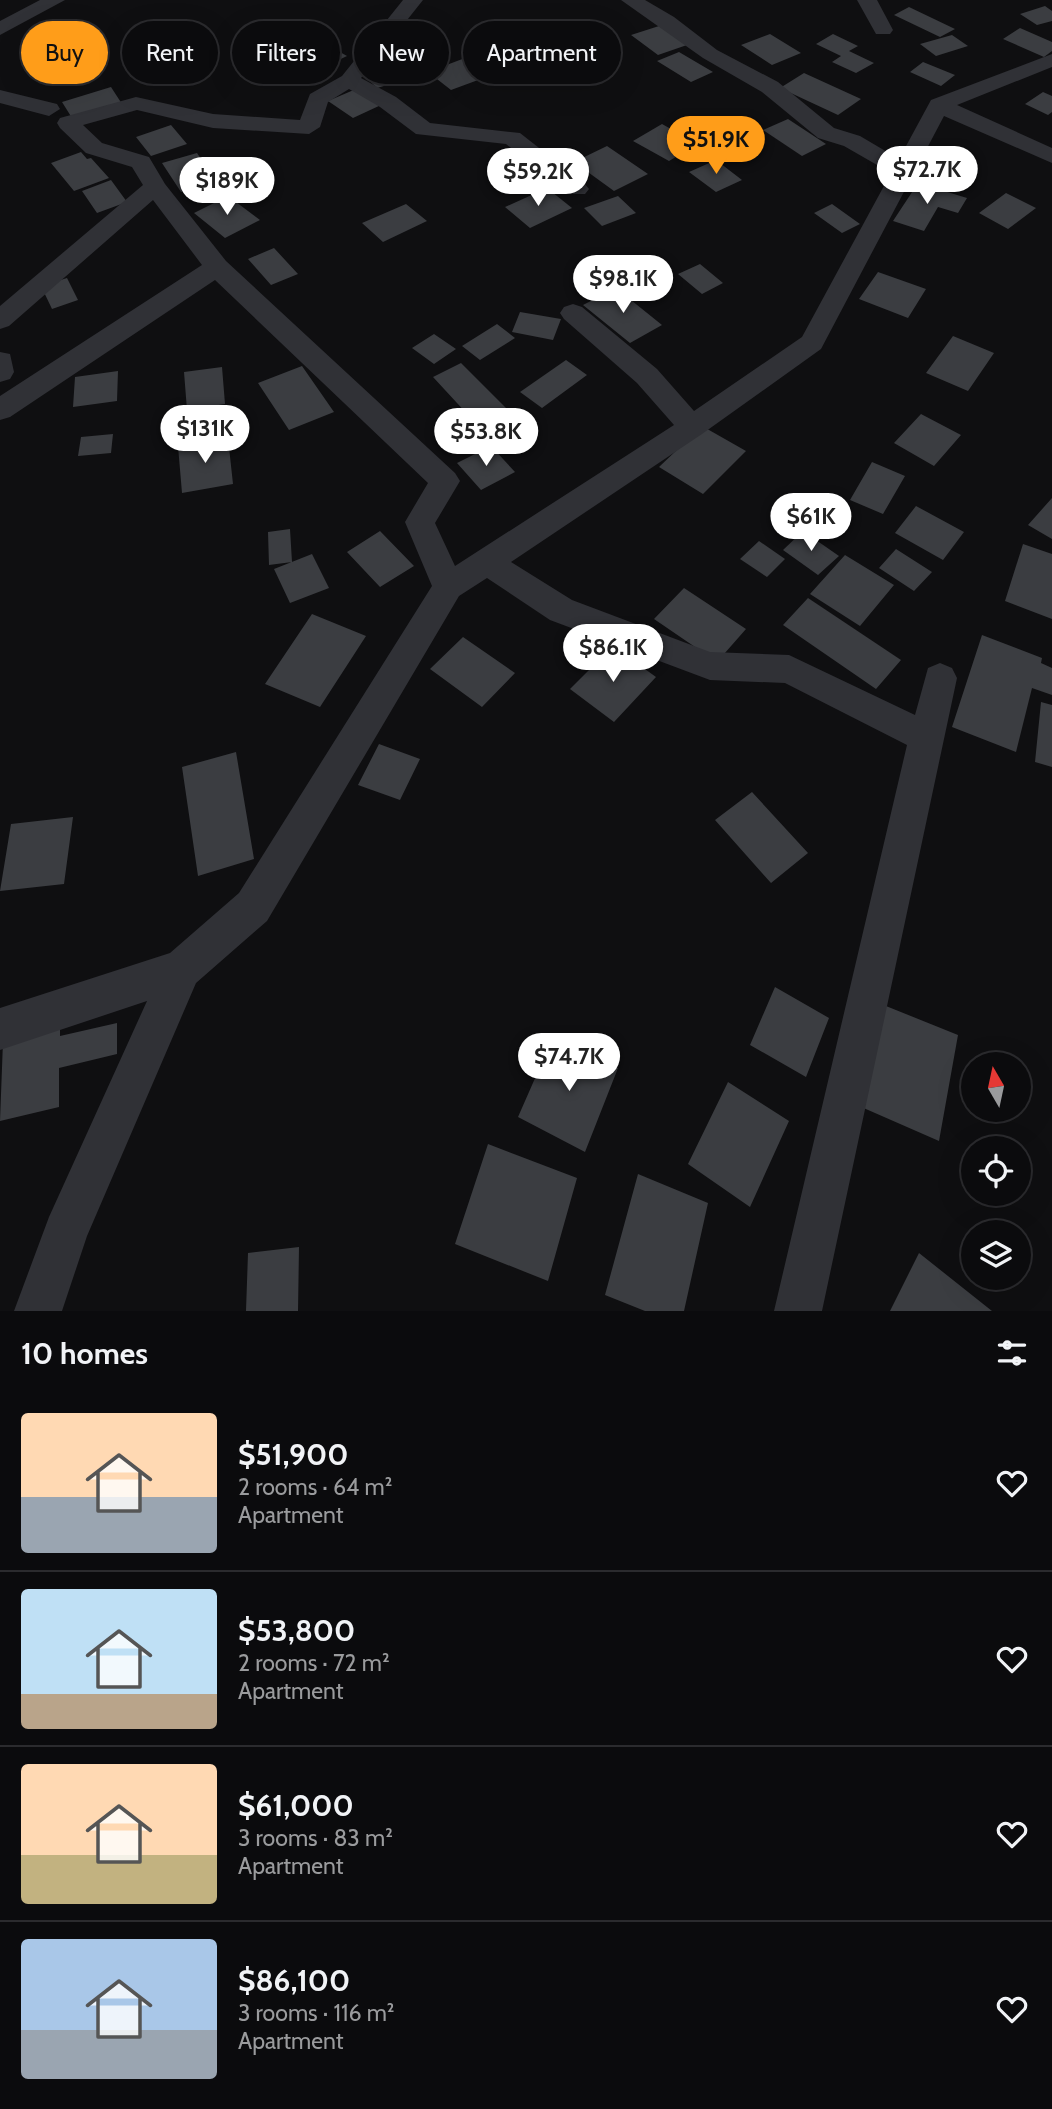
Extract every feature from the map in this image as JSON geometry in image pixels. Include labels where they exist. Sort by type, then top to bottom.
[{"type":"street","points":[[0,29],[55,0]]},
{"type":"street","points":[[413,0],[349,80],[318,99],[309,127],[213,121],[136,103],[68,123],[94,148],[141,162],[155,186],[218,267],[445,481],[420,522],[448,587]]},
{"type":"street","points":[[631,0],[667,21],[710,54],[770,87],[826,133],[852,141],[904,171]]},
{"type":"street","points":[[867,0],[883,30]]},
{"type":"street","points":[[0,1029],[182,969],[253,907],[448,587],[692,427],[813,343],[939,105],[1052,60]]},
{"type":"street","points":[[349,80],[388,102],[424,129],[512,138],[577,189]]},
{"type":"street","points":[[0,96],[50,109]]},
{"type":"street","points":[[939,105],[1052,156]]},
{"type":"street","points":[[0,320],[155,186]]},
{"type":"street","points":[[0,410],[218,267]]},
{"type":"street","points":[[573,313],[648,376],[692,427]]},
{"type":"street","points":[[0,361],[0,372]]},
{"type":"street","points":[[486,562],[561,610],[710,666],[789,669],[927,738]]},
{"type":"street","points":[[798,1311],[940,678]]},
{"type":"street","points":[[38,1311],[65,1233],[182,969]]},
{"type":"building","points":[[1045,6],[1052,11],[1052,21],[1037,25],[1020,14]]},
{"type":"building","points":[[909,7],[955,29],[940,37],[894,15]]},
{"type":"building","points":[[659,26],[687,45],[658,55],[631,35]]},
{"type":"building","points":[[1020,28],[1052,42],[1052,51],[1044,57],[1003,39]]},
{"type":"building","points":[[770,34],[801,53],[772,65],[741,45]]},
{"type":"building","points":[[833,34],[858,46],[849,51],[874,63],[856,73],[832,62],[841,56],[816,44]]},
{"type":"building","points":[[952,35],[968,46],[936,56],[920,44]]},
{"type":"building","points":[[679,52],[713,72],[691,82],[657,61]]},
{"type":"building","points":[[463,59],[463,84],[467,84],[451,90],[443,84],[449,84],[449,64]]},
{"type":"building","points":[[923,62],[955,75],[941,86],[910,72]]},
{"type":"building","points":[[804,73],[861,99],[838,115],[780,88]]},
{"type":"building","points":[[373,84],[391,84],[377,88]]},
{"type":"building","points":[[111,87],[122,104],[72,118],[62,102]]},
{"type":"building","points":[[356,89],[381,105],[353,118],[328,101]]},
{"type":"building","points":[[1043,92],[1052,96],[1052,112],[1048,115],[1025,104]]},
{"type":"building","points":[[788,119],[826,144],[802,156],[763,130]]},
{"type":"building","points":[[662,124],[698,144],[669,161],[633,141]]},
{"type":"building","points":[[171,125],[187,144],[151,156],[136,137]]},
{"type":"building","points":[[607,146],[648,174],[614,191],[574,162]]},
{"type":"building","points":[[81,152],[87,159],[91,158],[109,178],[74,191],[51,163]]},
{"type":"building","points":[[197,153],[216,181],[181,192],[162,163]]},
{"type":"building","points":[[716,160],[742,180],[716,192],[689,172]]},
{"type":"building","points":[[111,180],[127,202],[97,213],[82,191]]},
{"type":"building","points":[[918,183],[967,198],[958,213],[938,207],[924,231],[893,221]]},
{"type":"building","points":[[547,188],[572,208],[530,228],[505,207]]},
{"type":"building","points":[[1006,193],[1036,208],[1008,229],[979,213]]},
{"type":"building","points":[[228,196],[260,220],[225,238],[194,213]]},
{"type":"building","points":[[618,196],[636,213],[602,226],[584,208]]},
{"type":"building","points":[[406,204],[427,221],[383,242],[362,223]]},
{"type":"building","points":[[832,204],[860,224],[842,233],[814,213]]},
{"type":"building","points":[[274,248],[298,274],[271,285],[248,259]]},
{"type":"building","points":[[700,264],[723,283],[702,294],[678,274]]},
{"type":"building","points":[[878,272],[926,289],[908,318],[859,299]]},
{"type":"building","points":[[67,278],[78,300],[52,309],[41,286]]},
{"type":"building","points":[[616,288],[662,325],[630,343],[583,305]]},
{"type":"building","points":[[520,312],[561,319],[553,340],[512,332]]},
{"type":"building","points":[[497,324],[515,338],[480,360],[462,346]]},
{"type":"building","points":[[434,334],[456,349],[434,364],[412,348]]},
{"type":"building","points":[[953,336],[994,353],[968,391],[926,373]]},
{"type":"building","points":[[566,360],[587,375],[542,408],[520,392]]},
{"type":"building","points":[[461,363],[511,413],[481,429],[433,377]]},
{"type":"building","points":[[302,366],[334,412],[289,430],[258,383]]},
{"type":"building","points":[[222,367],[225,404],[187,410],[184,372]]},
{"type":"building","points":[[118,371],[117,401],[73,407],[75,377]]},
{"type":"building","points":[[921,414],[961,435],[934,466],[894,443]]},
{"type":"building","points":[[702,426],[746,451],[703,494],[659,467]]},
{"type":"building","points":[[113,434],[111,453],[78,456],[81,437]]},
{"type":"building","points":[[228,438],[233,484],[182,493],[178,446]]},
{"type":"building","points":[[491,446],[515,472],[481,490],[457,463]]},
{"type":"building","points":[[872,462],[905,476],[883,514],[850,500]]},
{"type":"building","points":[[1052,498],[1052,539],[1028,525]]},
{"type":"building","points":[[916,506],[964,532],[943,560],[895,533]]},
{"type":"building","points":[[290,529],[292,562],[269,565],[268,532]]},
{"type":"building","points":[[380,531],[414,566],[380,587],[347,552]]},
{"type":"building","points":[[803,531],[839,556],[818,575],[783,550]]},
{"type":"building","points":[[759,541],[785,559],[767,577],[740,559]]},
{"type":"building","points":[[1023,544],[1052,554],[1052,619],[1005,601]]},
{"type":"building","points":[[896,549],[932,572],[914,591],[879,568]]},
{"type":"building","points":[[312,554],[329,588],[290,603],[274,569]]},
{"type":"building","points":[[845,555],[894,585],[860,626],[810,594]]},
{"type":"building","points":[[684,588],[746,629],[717,662],[654,619]]},
{"type":"building","points":[[808,598],[901,660],[876,689],[783,625]]},
{"type":"building","points":[[312,614],[366,636],[320,707],[265,684]]},
{"type":"building","points":[[982,635],[1042,658],[1041,663],[1052,668],[1052,695],[1032,688],[1016,752],[952,727]]},
{"type":"building","points":[[463,637],[515,673],[482,707],[430,669]]},
{"type":"building","points":[[613,646],[656,677],[614,722],[570,689]]},
{"type":"building","points":[[1041,702],[1052,705],[1052,767],[1035,762]]},
{"type":"building","points":[[379,744],[420,759],[400,800],[358,785]]},
{"type":"building","points":[[236,752],[254,859],[198,876],[182,767]]},
{"type":"building","points":[[752,792],[808,853],[771,883],[715,820]]},
{"type":"building","points":[[73,817],[64,884],[0,891],[11,824]]},
{"type":"building","points":[[775,987],[829,1018],[806,1077],[750,1045]]},
{"type":"building","points":[[881,1004],[958,1035],[939,1141],[859,1106]]},
{"type":"building","points":[[117,1023],[117,1054],[59,1068],[59,1107],[0,1121],[3,1041],[60,1028],[60,1036]]},
{"type":"building","points":[[554,1035],[618,1068],[585,1152],[518,1117]]},
{"type":"building","points":[[728,1082],[789,1121],[750,1207],[688,1164]]},
{"type":"building","points":[[488,1144],[577,1178],[548,1281],[455,1244]]},
{"type":"building","points":[[638,1174],[708,1203],[684,1311],[645,1311],[605,1295]]},
{"type":"building","points":[[299,1247],[298,1311],[246,1311],[248,1253]]},
{"type":"building","points":[[919,1253],[961,1286],[961,1290],[966,1290],[992,1311],[890,1311]]}]
